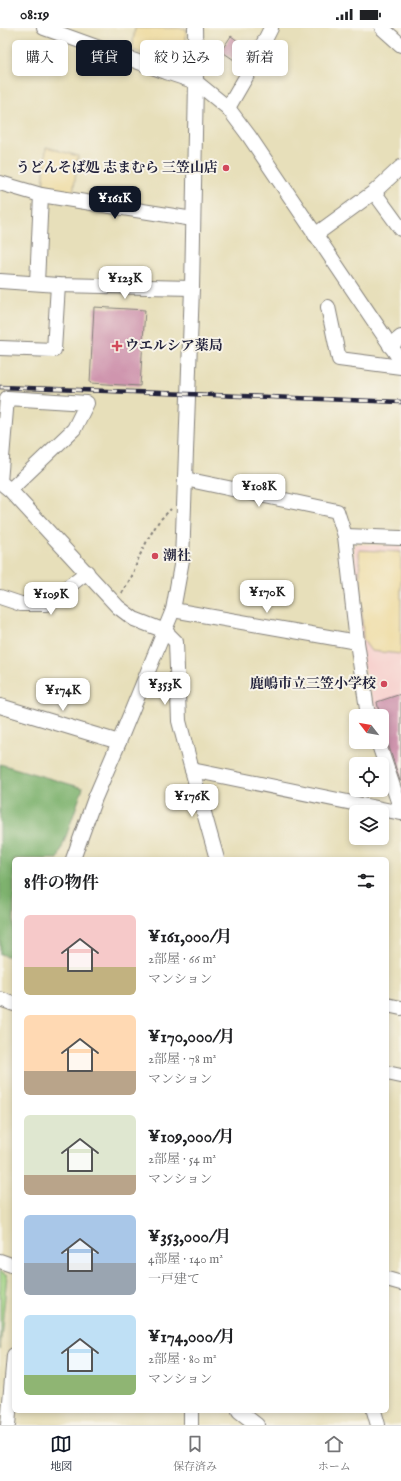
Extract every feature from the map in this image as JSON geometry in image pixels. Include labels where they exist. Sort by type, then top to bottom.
[{"type":"street","points":[[44,28],[196,82],[228,108],[249,136],[315,235],[395,341],[401,361]]},
{"type":"street","points":[[74,857],[95,798],[173,610],[182,560],[192,288],[196,82],[195,28]]},
{"type":"street","points":[[228,108],[250,70],[271,28]]},
{"type":"street","points":[[382,28],[401,45]]},
{"type":"street","points":[[315,235],[374,192],[401,167]]},
{"type":"street","points":[[0,183],[41,196],[193,219]]},
{"type":"street","points":[[374,192],[401,229]]},
{"type":"street","points":[[38,283],[41,196]]},
{"type":"street","points":[[0,281],[58,285],[192,288]]},
{"type":"street","points":[[0,348],[54,350],[58,285]]},
{"type":"street","points":[[328,307],[339,359],[401,367]]},
{"type":"street","points":[[3,484],[74,429],[87,403],[7,398],[3,484],[87,572],[115,604],[134,619],[165,631],[176,642],[179,721],[216,857]]},
{"type":"street","points":[[185,479],[337,511],[345,536],[357,642],[367,709]]},
{"type":"street","points":[[345,536],[401,538]]},
{"type":"street","points":[[0,597],[21,604],[46,604],[87,572]]},
{"type":"street","points":[[173,610],[357,642]]},
{"type":"street","points":[[0,706],[119,742]]},
{"type":"street","points":[[192,770],[401,812],[380,749]]},
{"type":"street","points":[[0,999],[12,1003]]},
{"type":"street","points":[[389,1005],[401,1008]]},
{"type":"street","points":[[389,1074],[401,1076]]},
{"type":"street","points":[[0,1261],[12,1265]]},
{"type":"street","points":[[389,1280],[401,1283]]},
{"type":"street","points":[[8,1425],[12,1378]]},
{"type":"street","points":[[191,1413],[191,1425]]},
{"type":"street","points":[[241,1413],[257,1425]]},
{"type":"street","points":[[375,1413],[378,1425]]},
{"type":"path","points":[[115,604],[132,576],[149,537],[160,521],[176,504]]},
{"type":"shaded area","name":"鹿嶋市立三笠小学校","points":[[354,544],[401,546],[401,772],[397,774],[388,749],[389,709],[375,709],[357,642]]},
{"type":"green space","points":[[0,764],[83,788],[59,857],[12,857],[12,957],[0,954]]},
{"type":"green space","points":[[0,1271],[7,1276],[0,1349]]},
{"type":"sand","points":[[135,28],[186,28],[186,40],[140,40],[140,53],[132,50]]},
{"type":"sand","points":[[46,147],[78,156],[73,195],[43,190]]},
{"type":"sand","points":[[359,550],[401,552],[401,654],[371,651],[363,640]]},
{"type":"building","points":[[231,36],[237,40],[232,40],[232,58],[224,53],[224,46]]},
{"type":"building","name":"ウエルシア薬局","points":[[94,307],[145,310],[140,386],[90,383]]},
{"type":"building","points":[[401,694],[401,781],[389,746],[389,709],[378,709],[377,702]]},
{"type":"railway","points":[[0,387],[401,402]]},
{"type":"place","name":"うどんそば処 志まむら 三笠山店","points":[[226,168]]},
{"type":"place","name":"ウエルシア薬局","points":[[117,346]]},
{"type":"place","name":"潮社","points":[[155,556]]},
{"type":"place","name":"鹿嶋市立三笠小学校","points":[[384,684]]}]
